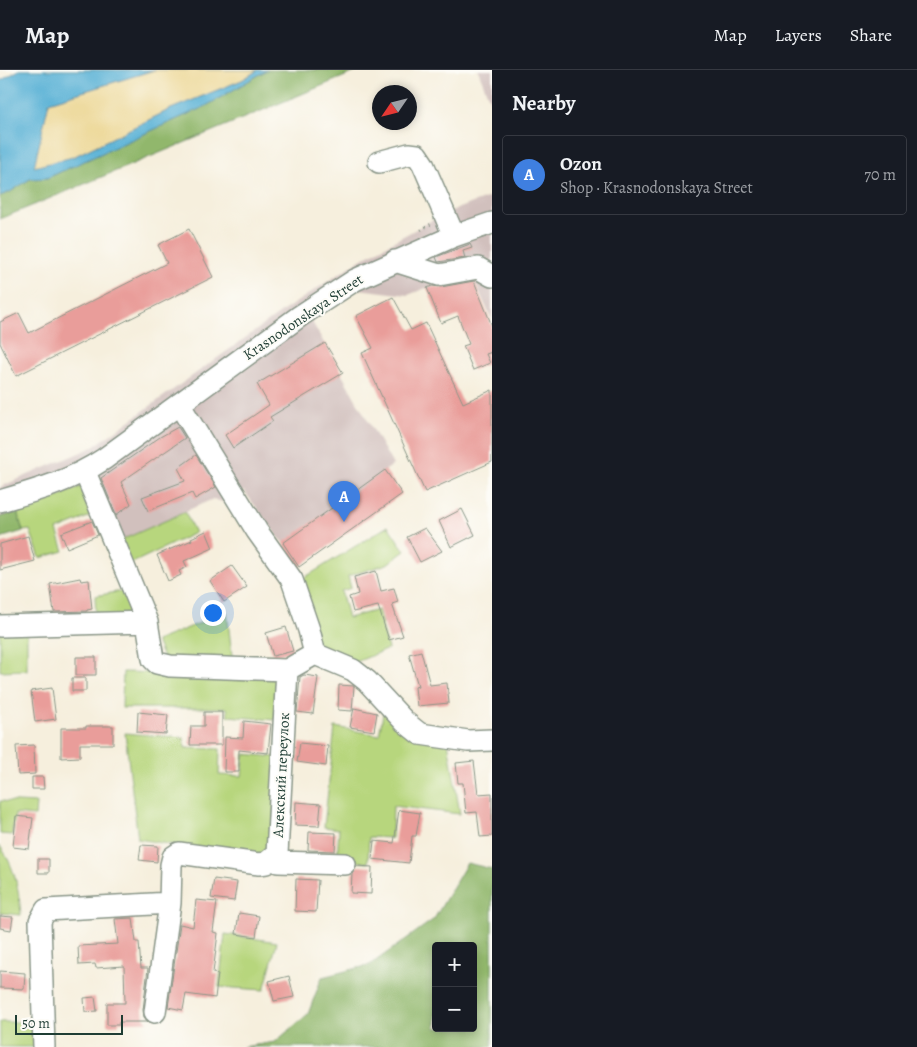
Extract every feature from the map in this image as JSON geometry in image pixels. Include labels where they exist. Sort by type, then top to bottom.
[{"type":"street","points":[[378,162],[410,154],[417,155],[423,164],[454,236]]},
{"type":"street","name":"Krasnodonskaya Street","points":[[0,501],[60,483],[84,472],[355,280],[454,236],[492,223]]},
{"type":"street","points":[[395,261],[439,275],[478,268],[492,276]]},
{"type":"street","points":[[179,404],[257,531],[292,580],[310,630],[315,654]]},
{"type":"street","points":[[84,472],[147,622],[153,659],[158,663],[192,668],[287,670],[315,654]]},
{"type":"street","points":[[0,626],[147,622]]},
{"type":"street","points":[[315,654],[352,670],[367,681],[405,722],[420,734],[468,741],[492,740]]},
{"type":"street","name":"Алекский переулок","points":[[155,1012],[170,904],[170,865],[173,857],[179,852],[259,864],[266,863],[277,854],[287,670]]},
{"type":"street","points":[[278,862],[345,864]]},
{"type":"street","points":[[44,1047],[40,921],[42,914],[46,910],[170,904]]},
{"type":"shaded area","points":[[478,70],[492,70],[492,106]]},
{"type":"shaded area","points":[[492,196],[492,320],[470,271],[408,295],[358,289],[311,320],[393,465],[283,543],[244,491],[222,502],[213,499],[117,542],[100,478],[47,502],[0,517],[0,487],[93,447],[283,311],[360,260],[445,213]]},
{"type":"green space","points":[[267,70],[360,70],[0,219],[0,196],[30,179],[47,178],[206,106]]},
{"type":"green space","points":[[82,486],[95,514],[57,530],[64,551],[40,558],[30,530],[23,531],[17,512],[47,502]]},
{"type":"green space","points":[[17,512],[23,531],[0,538],[0,517]]},
{"type":"green space","points":[[185,512],[195,533],[128,565],[117,542]]},
{"type":"green space","points":[[388,526],[405,551],[387,564],[348,576],[351,588],[341,591],[348,618],[378,610],[388,649],[351,664],[318,651],[299,581]]},
{"type":"green space","points":[[122,591],[130,593],[139,618],[96,619],[95,596]]},
{"type":"green space","points":[[227,612],[233,664],[164,660],[156,641]]},
{"type":"green space","points":[[0,630],[27,630],[27,670],[0,671]]},
{"type":"green space","points":[[123,672],[280,676],[275,720],[228,716],[227,708],[122,708]]},
{"type":"green space","points":[[384,709],[448,742],[460,814],[393,806],[392,838],[369,837],[368,863],[337,859],[339,829],[324,827],[335,727],[379,735]]},
{"type":"green space","points":[[125,733],[184,738],[185,748],[220,749],[219,775],[242,776],[244,754],[277,757],[271,851],[258,859],[138,839]]},
{"type":"green space","points":[[0,801],[36,803],[35,816],[15,814],[12,835],[0,834]]},
{"type":"green space","points":[[0,846],[9,862],[15,879],[21,915],[0,913]]},
{"type":"green space","points":[[467,863],[492,869],[492,1047],[243,1047],[275,1042],[308,1014],[322,977],[370,965],[434,919]]},
{"type":"green space","points":[[225,934],[277,942],[264,990],[219,987]]},
{"type":"green space","points":[[0,1022],[37,1022],[37,1047],[0,1047]]},
{"type":"sand","points":[[154,70],[258,70],[242,80],[171,109],[73,157],[33,168],[49,102]]},
{"type":"water","points":[[19,70],[154,70],[49,102],[34,167],[73,157],[171,109],[242,80],[258,70],[267,70],[206,106],[47,178],[30,179],[0,196],[0,81]]},
{"type":"building","points":[[189,229],[213,277],[16,376],[0,343],[0,322],[19,313],[29,333],[167,263],[158,245]]},
{"type":"building","points":[[470,244],[472,248],[463,251],[465,258],[438,262],[436,257]]},
{"type":"building","points":[[474,281],[492,326],[492,352],[486,354],[490,363],[473,370],[463,346],[469,344],[458,316],[441,323],[427,288]]},
{"type":"building","points":[[393,297],[411,330],[426,323],[463,403],[492,390],[492,462],[425,492],[362,353],[373,348],[356,316]]},
{"type":"building","points":[[325,343],[343,373],[270,417],[273,421],[233,448],[225,435],[269,405],[257,384]]},
{"type":"building","points":[[178,427],[185,438],[121,482],[131,504],[116,515],[101,478],[160,437]]},
{"type":"building","points":[[196,455],[216,487],[195,499],[192,493],[148,511],[142,497],[185,481],[178,468]]},
{"type":"building","points":[[385,470],[402,494],[299,567],[283,543]]},
{"type":"building","points":[[462,509],[475,535],[451,547],[439,521]]},
{"type":"building","points":[[92,521],[98,535],[67,548],[61,533]]},
{"type":"building","points":[[425,528],[442,551],[420,562],[407,537]]},
{"type":"building","points":[[206,531],[213,548],[184,561],[187,567],[179,571],[181,575],[168,581],[157,555],[192,540],[191,538]]},
{"type":"building","points":[[28,536],[35,561],[0,570],[0,544]]},
{"type":"building","points":[[232,566],[247,587],[224,602],[210,581]]},
{"type":"building","points":[[376,571],[381,591],[394,588],[398,602],[392,604],[403,636],[389,640],[378,606],[353,612],[349,597],[358,594],[354,577]]},
{"type":"building","points":[[80,578],[81,581],[89,580],[92,609],[87,611],[54,612],[50,584]]},
{"type":"building","points":[[286,627],[293,651],[273,656],[266,633]]},
{"type":"building","points":[[421,651],[430,685],[447,683],[449,703],[417,706],[415,687],[418,686],[409,654]]},
{"type":"building","points":[[76,657],[96,657],[96,675],[76,675]]},
{"type":"building","points":[[304,675],[318,677],[313,714],[297,712],[300,677]]},
{"type":"building","points":[[72,678],[86,678],[86,691],[72,691]]},
{"type":"building","points":[[339,685],[354,686],[352,711],[338,710]]},
{"type":"building","points":[[52,688],[56,719],[35,722],[31,691]]},
{"type":"building","points":[[354,708],[377,713],[374,731],[350,727]]},
{"type":"building","points":[[138,712],[168,715],[166,734],[137,732]]},
{"type":"building","points":[[204,712],[222,712],[222,745],[190,745],[191,726],[204,726]]},
{"type":"building","points":[[244,721],[271,724],[268,753],[239,750],[239,772],[224,772],[225,737],[243,738]]},
{"type":"building","points":[[86,726],[113,726],[113,744],[80,744],[80,757],[61,758],[61,728],[86,728]]},
{"type":"building","points":[[300,743],[328,746],[326,766],[297,762]]},
{"type":"building","points":[[34,745],[35,774],[18,775],[16,746]]},
{"type":"building","points":[[474,761],[478,794],[492,793],[492,836],[480,837],[477,812],[466,813],[463,783],[458,783],[456,763]]},
{"type":"building","points":[[32,777],[43,777],[44,789],[32,789]]},
{"type":"building","points":[[296,802],[321,804],[319,826],[295,825]]},
{"type":"building","points":[[399,810],[420,813],[416,836],[412,836],[409,863],[372,859],[374,841],[394,843]]},
{"type":"building","points":[[16,816],[33,818],[29,849],[13,847]]},
{"type":"building","points":[[309,832],[336,833],[335,851],[308,850]]},
{"type":"building","points":[[141,845],[158,846],[157,862],[139,860]]},
{"type":"building","points":[[38,859],[49,859],[49,873],[38,873]]},
{"type":"building","points":[[357,866],[372,867],[371,894],[351,893],[352,874]]},
{"type":"building","points":[[214,879],[237,882],[234,901],[211,898]]},
{"type":"building","points":[[296,879],[318,880],[316,912],[295,911]]},
{"type":"building","points":[[196,900],[217,902],[213,932],[218,933],[213,973],[218,974],[215,998],[186,994],[183,1010],[168,1007],[180,924],[193,927]]},
{"type":"building","points":[[239,913],[259,916],[256,937],[236,934]]},
{"type":"building","points":[[0,916],[13,917],[11,930],[0,928]]},
{"type":"building","points":[[133,918],[136,942],[139,942],[141,968],[148,968],[143,1010],[144,1017],[148,1022],[119,1022],[119,1025],[107,1025],[107,1003],[125,1003],[124,966],[96,968],[95,964],[79,965],[78,946],[118,944],[115,919]]},
{"type":"building","points":[[0,971],[25,973],[24,989],[0,988]]},
{"type":"building","points":[[289,976],[294,997],[274,1001],[269,981]]},
{"type":"building","points":[[95,997],[97,1011],[85,1012],[84,998]]},
{"type":"place","name":"Ozon","points":[[344,522]]}]
